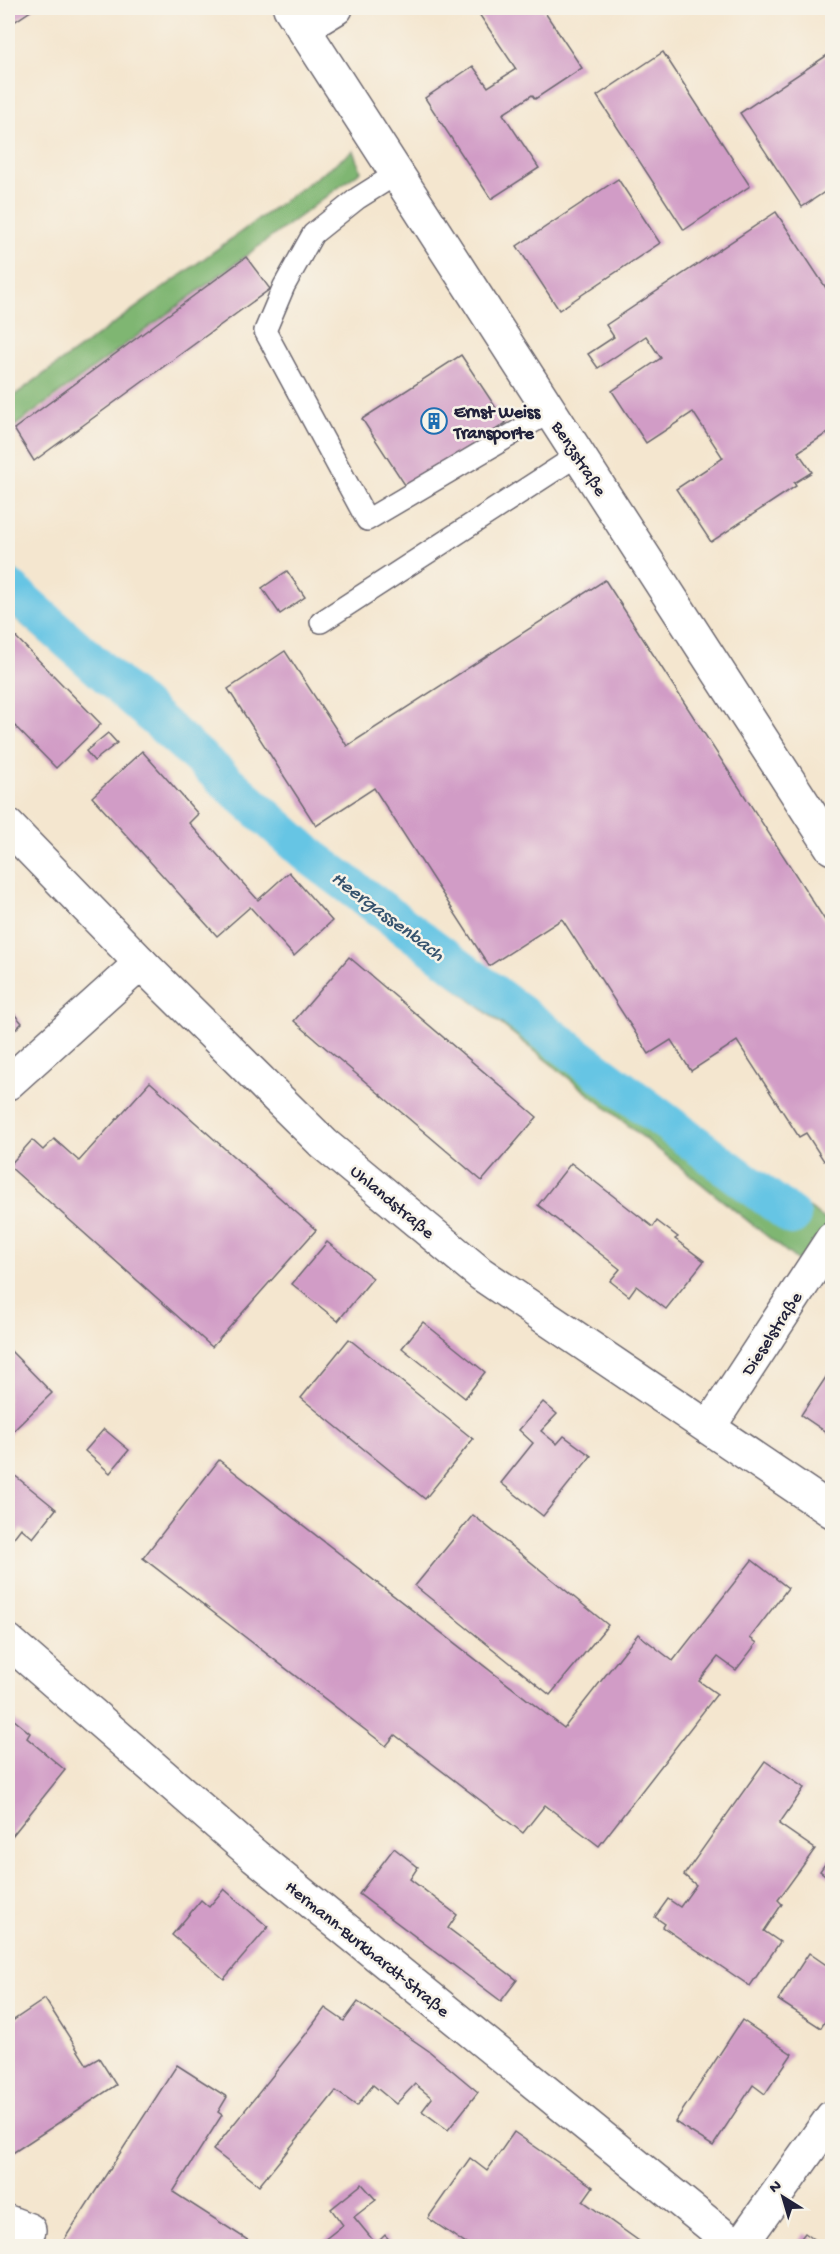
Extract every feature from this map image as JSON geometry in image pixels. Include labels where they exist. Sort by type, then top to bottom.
[{"type":"street","points":[[296,18],[336,8]]},
{"type":"street","name":"Benzstraße","points":[[296,18],[832,848]]},
{"type":"street","name":"Uhlandstraße","points":[[8,826],[141,963],[324,1144],[480,1274],[832,1511]]},
{"type":"street","points":[[8,1083],[141,963]]},
{"type":"street","name":"Dieselstraße","points":[[709,1427],[832,1239]]},
{"type":"street","name":"Hermann-Burkhardt-Straße","points":[[8,1641],[255,1856],[738,2247]]},
{"type":"street","points":[[738,2247],[832,2117]]},
{"type":"lane","points":[[396,174],[358,198],[313,234],[284,286],[265,331],[367,520],[550,412]]},
{"type":"lane","points":[[321,622],[578,455]]},
{"type":"green space","points":[[353,151],[361,171],[8,431],[8,400]]},
{"type":"green space","points":[[8,563],[309,838],[832,1225],[832,1288],[264,835],[8,612]]},
{"type":"building","points":[[8,8],[35,8],[8,26]]},
{"type":"building","points":[[475,8],[542,8],[582,68],[535,99],[532,95],[503,114],[539,168],[491,199],[425,98],[473,66],[488,87],[516,69]]},
{"type":"building","points":[[663,52],[750,186],[684,230],[597,96]]},
{"type":"building","points":[[832,52],[832,187],[802,207],[740,113]]},
{"type":"building","points":[[618,179],[660,243],[559,310],[517,246]]},
{"type":"building","points":[[776,212],[832,297],[832,430],[798,452],[812,472],[794,483],[796,486],[711,542],[676,489],[723,458],[693,412],[646,443],[612,391],[661,358],[646,336],[598,368],[588,354],[614,337],[606,325]]},
{"type":"building","points":[[246,257],[270,289],[34,461],[14,429]]},
{"type":"building","name":"Ernst Weiss Transporte","points":[[461,355],[506,423],[407,488],[362,419]]},
{"type":"building","points":[[287,571],[305,597],[280,614],[262,588]]},
{"type":"building","points":[[605,580],[832,931],[832,1155],[824,1161],[806,1133],[799,1137],[737,1041],[691,1071],[671,1040],[649,1054],[562,919],[489,966],[374,788],[316,826],[228,689],[285,651],[347,746]]},
{"type":"building","points":[[8,629],[101,724],[56,768],[8,719]]},
{"type":"building","points":[[108,733],[117,743],[94,761],[86,751]]},
{"type":"building","points":[[142,751],[198,814],[189,823],[258,900],[289,872],[332,921],[294,956],[250,907],[217,936],[92,797]]},
{"type":"building","points":[[349,957],[537,1117],[482,1181],[294,1021]]},
{"type":"building","points":[[8,1007],[22,1023],[8,1037]]},
{"type":"building","points":[[150,1082],[316,1230],[212,1347],[9,1166],[32,1140],[43,1150],[54,1139],[79,1161]]},
{"type":"building","points":[[571,1163],[653,1227],[657,1221],[678,1237],[675,1239],[704,1261],[666,1309],[636,1286],[629,1296],[610,1281],[620,1269],[538,1205]]},
{"type":"building","points":[[327,1242],[373,1278],[338,1321],[292,1284]]},
{"type":"building","points":[[423,1322],[485,1372],[465,1398],[402,1348]]},
{"type":"building","points":[[349,1339],[473,1439],[425,1499],[301,1398]]},
{"type":"building","points":[[8,1348],[52,1393],[8,1436]]},
{"type":"building","points":[[832,1368],[832,1436],[801,1415]]},
{"type":"building","points":[[543,1402],[557,1414],[541,1431],[557,1444],[564,1436],[591,1456],[543,1516],[501,1483],[533,1443],[519,1430]]},
{"type":"building","points":[[104,1429],[129,1450],[110,1473],[85,1451]]},
{"type":"building","points":[[219,1460],[564,1728],[638,1634],[673,1661],[752,1560],[788,1588],[750,1638],[757,1643],[736,1670],[718,1657],[699,1681],[717,1694],[599,1846],[545,1805],[523,1833],[395,1735],[386,1746],[143,1558]]},
{"type":"building","points":[[8,1470],[56,1509],[33,1538],[21,1528],[8,1545]]},
{"type":"building","points":[[473,1515],[608,1625],[550,1695],[415,1586]]},
{"type":"building","points":[[8,1715],[30,1733],[27,1738],[65,1770],[8,1841]]},
{"type":"building","points":[[765,1761],[804,1788],[779,1824],[815,1849],[778,1900],[782,1904],[764,1931],[780,1942],[750,1986],[663,1927],[665,1924],[655,1917],[668,1899],[680,1907],[696,1885],[684,1875]]},
{"type":"building","points":[[394,1848],[418,1867],[410,1879],[457,1915],[448,1928],[517,1980],[501,2001],[359,1894]]},
{"type":"building","points":[[832,1854],[832,1880],[820,1871]]},
{"type":"building","points":[[224,1889],[268,1927],[224,1979],[172,1935],[201,1900],[209,1907]]},
{"type":"building","points":[[809,1953],[832,1969],[832,2010],[821,2028],[778,2000]]},
{"type":"building","points":[[45,1999],[87,2065],[99,2058],[116,2085],[8,2156],[8,2024]]},
{"type":"building","points":[[358,2002],[429,2051],[478,2092],[448,2130],[422,2111],[432,2098],[415,2084],[396,2104],[373,2085],[357,2106],[336,2091],[259,2186],[213,2150],[325,2008],[344,2021]]},
{"type":"building","points":[[742,2020],[792,2054],[765,2094],[753,2085],[713,2146],[675,2122]]},
{"type":"building","points":[[177,2065],[227,2097],[218,2112],[222,2115],[173,2192],[257,2246],[60,2246]]},
{"type":"building","points":[[514,2132],[593,2187],[583,2201],[646,2246],[469,2246],[428,2218],[470,2158],[487,2171]]},
{"type":"building","points":[[362,2184],[376,2200],[354,2217],[376,2244],[385,2235],[395,2246],[321,2246],[319,2244],[343,2225],[331,2209]]},
{"type":"building","points":[[805,2233],[823,2246],[795,2246]]},
{"type":"waterway","name":"Heergassenbach","points":[[8,587],[310,856],[792,1216]]},
{"type":"place","name":"Ernst Weiss Transporte","points":[[434,421]]}]
